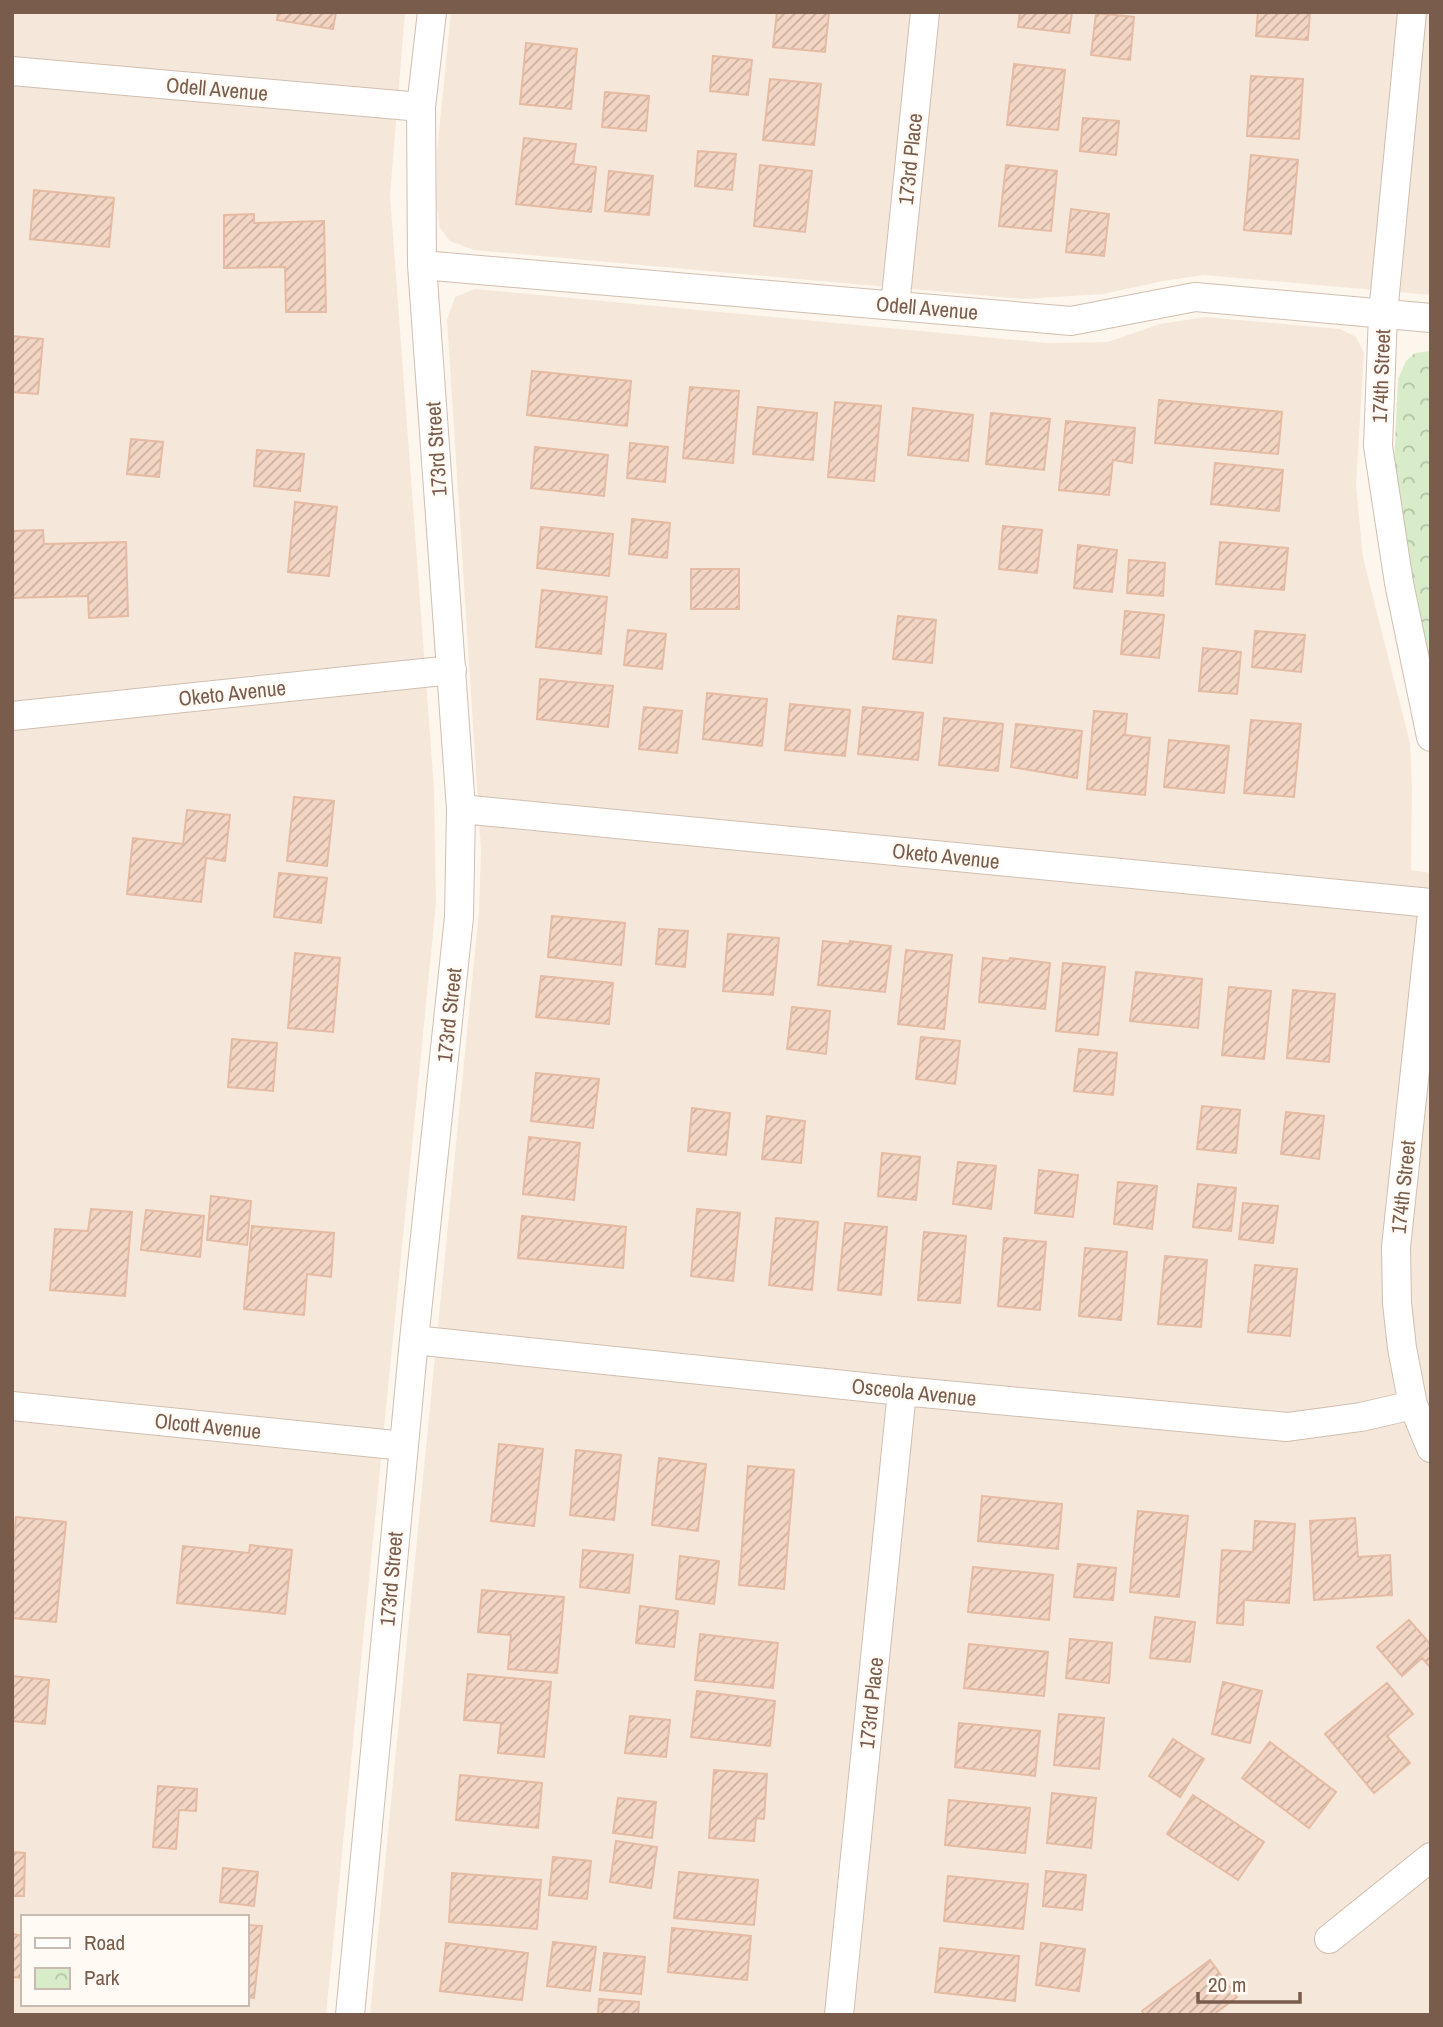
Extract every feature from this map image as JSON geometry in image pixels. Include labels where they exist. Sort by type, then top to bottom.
[{"type":"street","name":"173rd Street","points":[[350,2015],[414,1340],[459,917],[461,809],[422,265],[421,107],[432,12]]},
{"type":"street","name":"173rd Place","points":[[895,306],[925,12]]},
{"type":"street","name":"174th Street","points":[[1412,12],[1383,314],[1378,446],[1399,583],[1431,737]]},
{"type":"street","name":"Odell Avenue","points":[[12,71],[421,107]]},
{"type":"street","name":"Odell Avenue","points":[[422,265],[1071,321],[1195,297],[1431,318]]},
{"type":"street","name":"Oketo Avenue","points":[[12,716],[452,670]]},
{"type":"street","name":"Oketo Avenue","points":[[461,809],[1431,903]]},
{"type":"street","name":"174th Street","points":[[1431,922],[1396,1247],[1397,1303],[1402,1348],[1413,1405],[1431,1448]]},
{"type":"street","name":"Osceola Avenue","points":[[414,1340],[902,1391],[1287,1427],[1361,1417],[1413,1405]]},
{"type":"street","name":"173rd Place","points":[[839,2015],[902,1391]]},
{"type":"street","name":"Olcott Avenue","points":[[12,1406],[404,1446]]},
{"type":"street","points":[[1329,1939],[1431,1857]]},
{"type":"shaded area","points":[[12,12],[405,12],[390,195],[434,789],[436,903],[326,2015],[12,2015]]},
{"type":"shaded area","points":[[451,12],[1431,12],[1431,295],[1204,275],[1104,294],[1023,299],[474,250],[450,241],[440,228],[436,204],[437,152]]},
{"type":"shaded area","points":[[475,289],[1047,343],[1108,342],[1160,324],[1205,317],[1340,329],[1356,337],[1364,353],[1356,485],[1363,558],[1410,743],[1411,870],[1431,873],[1431,2015],[370,2015],[479,911],[481,850],[447,320],[455,297]]},
{"type":"green space","points":[[1431,351],[1431,679],[1393,489],[1398,379],[1406,361],[1415,353]]},
{"type":"building","points":[[278,12],[336,12],[333,29],[277,20]]},
{"type":"building","points":[[777,12],[829,12],[825,52],[773,47]]},
{"type":"building","points":[[1020,12],[1072,12],[1069,33],[1018,27]]},
{"type":"building","points":[[1258,12],[1310,12],[1308,40],[1256,36]]},
{"type":"building","points":[[1096,13],[1134,17],[1130,60],[1091,55]]},
{"type":"building","points":[[526,43],[577,49],[571,109],[520,104]]},
{"type":"building","points":[[713,56],[752,60],[748,95],[710,91]]},
{"type":"building","points":[[1014,64],[1065,70],[1058,130],[1007,125]]},
{"type":"building","points":[[1251,76],[1303,79],[1299,139],[1247,136]]},
{"type":"building","points":[[770,79],[821,84],[814,145],[763,140]]},
{"type":"building","points":[[605,92],[649,96],[646,131],[602,127]]},
{"type":"building","points":[[1083,118],[1119,121],[1116,155],[1080,151]]},
{"type":"building","points":[[524,138],[576,144],[573,164],[596,167],[591,212],[516,204]]},
{"type":"building","points":[[698,151],[736,154],[732,190],[695,186]]},
{"type":"building","points":[[1251,155],[1298,160],[1291,234],[1244,230]]},
{"type":"building","points":[[760,165],[812,171],[805,232],[754,226]]},
{"type":"building","points":[[1006,165],[1057,171],[1051,231],[999,226]]},
{"type":"building","points":[[609,171],[653,176],[649,215],[605,211]]},
{"type":"building","points":[[34,190],[114,198],[109,247],[30,239]]},
{"type":"building","points":[[1071,209],[1109,214],[1104,256],[1066,252]]},
{"type":"building","points":[[254,214],[254,223],[324,221],[326,312],[286,312],[285,267],[224,268],[224,215]]},
{"type":"building","points":[[12,336],[43,339],[38,394],[12,392]]},
{"type":"building","points":[[532,371],[631,381],[627,426],[527,415]]},
{"type":"building","points":[[690,387],[739,391],[733,463],[683,458]]},
{"type":"building","points":[[1159,400],[1282,412],[1278,454],[1155,443]]},
{"type":"building","points":[[835,402],[881,406],[874,481],[828,477]]},
{"type":"building","points":[[758,407],[817,413],[813,460],[753,454]]},
{"type":"building","points":[[913,408],[973,415],[968,461],[908,455]]},
{"type":"building","points":[[991,413],[1050,419],[1044,470],[986,464]]},
{"type":"building","points":[[1066,421],[1135,428],[1132,463],[1113,460],[1109,495],[1059,490]]},
{"type":"building","points":[[131,439],[163,442],[159,477],[127,474]]},
{"type":"building","points":[[630,443],[668,447],[665,482],[627,478]]},
{"type":"building","points":[[535,447],[608,455],[604,496],[531,488]]},
{"type":"building","points":[[257,450],[304,454],[300,491],[254,486]]},
{"type":"building","points":[[1215,463],[1283,470],[1279,511],[1211,504]]},
{"type":"building","points":[[295,502],[337,507],[329,576],[288,572]]},
{"type":"building","points":[[632,519],[670,523],[667,558],[629,554]]},
{"type":"building","points":[[1003,526],[1042,530],[1037,573],[999,569]]},
{"type":"building","points":[[541,527],[613,534],[609,576],[537,568]]},
{"type":"building","points":[[43,530],[44,544],[126,542],[128,616],[89,618],[88,596],[12,598],[12,531]]},
{"type":"building","points":[[1220,542],[1288,548],[1284,590],[1216,584]]},
{"type":"building","points":[[1078,545],[1117,550],[1112,592],[1074,588]]},
{"type":"building","points":[[1129,560],[1165,563],[1163,596],[1127,593]]},
{"type":"building","points":[[691,569],[739,569],[739,609],[691,609]]},
{"type":"building","points":[[542,590],[607,597],[601,654],[536,647]]},
{"type":"building","points":[[1125,611],[1164,615],[1159,658],[1121,654]]},
{"type":"building","points":[[898,616],[936,620],[932,663],[893,659]]},
{"type":"building","points":[[628,630],[666,634],[662,669],[624,665]]},
{"type":"building","points":[[1255,631],[1305,635],[1301,672],[1252,667]]},
{"type":"building","points":[[1203,648],[1241,652],[1237,694],[1199,691]]},
{"type":"building","points":[[540,679],[613,686],[608,727],[537,719]]},
{"type":"building","points":[[707,693],[767,699],[762,746],[703,739]]},
{"type":"building","points":[[790,704],[850,710],[845,756],[785,750]]},
{"type":"building","points":[[644,707],[682,711],[677,753],[639,749]]},
{"type":"building","points":[[863,707],[923,713],[918,760],[858,754]]},
{"type":"building","points":[[1094,711],[1127,714],[1125,735],[1150,738],[1145,795],[1087,789]]},
{"type":"building","points":[[944,718],[1003,724],[998,771],[939,765]]},
{"type":"building","points":[[1251,720],[1301,724],[1294,797],[1244,793]]},
{"type":"building","points":[[1016,724],[1082,731],[1077,778],[1011,767]]},
{"type":"building","points":[[1169,740],[1229,746],[1224,793],[1164,787]]},
{"type":"building","points":[[294,797],[334,801],[327,866],[287,861]]},
{"type":"building","points":[[187,810],[230,815],[225,861],[206,858],[201,902],[127,894],[133,838],[183,844]]},
{"type":"building","points":[[279,873],[327,878],[321,923],[274,917]]},
{"type":"building","points":[[552,916],[625,923],[621,965],[548,957]]},
{"type":"building","points":[[659,929],[688,931],[685,967],[656,964]]},
{"type":"building","points":[[728,934],[779,938],[773,995],[723,991]]},
{"type":"building","points":[[823,941],[891,946],[885,992],[818,985]]},
{"type":"building","points":[[906,950],[952,955],[944,1029],[898,1024]]},
{"type":"building","points":[[295,953],[340,958],[333,1032],[288,1028]]},
{"type":"building","points":[[983,958],[1050,963],[1045,1009],[979,1002]]},
{"type":"building","points":[[1063,963],[1105,967],[1098,1035],[1056,1031]]},
{"type":"building","points":[[1136,972],[1202,979],[1198,1028],[1130,1021]]},
{"type":"building","points":[[541,976],[613,983],[609,1024],[536,1017]]},
{"type":"building","points":[[1229,987],[1271,991],[1264,1059],[1222,1055]]},
{"type":"building","points":[[1293,990],[1335,994],[1329,1062],[1287,1058]]},
{"type":"building","points":[[792,1007],[830,1011],[826,1054],[787,1049]]},
{"type":"building","points":[[921,1037],[960,1041],[955,1084],[916,1079]]},
{"type":"building","points":[[232,1039],[277,1043],[273,1091],[228,1087]]},
{"type":"building","points":[[1079,1049],[1117,1053],[1113,1095],[1074,1091]]},
{"type":"building","points":[[536,1073],[599,1079],[593,1128],[531,1121]]},
{"type":"building","points":[[1202,1106],[1240,1110],[1236,1153],[1197,1149]]},
{"type":"building","points":[[692,1108],[730,1113],[726,1155],[688,1151]]},
{"type":"building","points":[[1286,1112],[1324,1116],[1319,1159],[1281,1154]]},
{"type":"building","points":[[767,1116],[805,1121],[801,1163],[762,1159]]},
{"type":"building","points":[[529,1137],[580,1143],[574,1200],[523,1194]]},
{"type":"building","points":[[882,1153],[920,1157],[916,1200],[878,1196]]},
{"type":"building","points":[[958,1162],[996,1166],[991,1209],[953,1204]]},
{"type":"building","points":[[1039,1170],[1078,1175],[1073,1217],[1035,1213]]},
{"type":"building","points":[[1118,1182],[1157,1186],[1152,1229],[1114,1224]]},
{"type":"building","points":[[1198,1184],[1236,1188],[1231,1231],[1193,1227]]},
{"type":"building","points":[[211,1196],[251,1201],[247,1245],[207,1240]]},
{"type":"building","points":[[1243,1203],[1278,1206],[1273,1243],[1239,1239]]},
{"type":"building","points":[[91,1209],[132,1212],[125,1296],[50,1290],[55,1229],[88,1231]]},
{"type":"building","points":[[697,1209],[740,1213],[733,1281],[691,1276]]},
{"type":"building","points":[[146,1210],[204,1216],[200,1257],[141,1250]]},
{"type":"building","points":[[522,1216],[626,1227],[623,1268],[518,1258]]},
{"type":"building","points":[[776,1218],[818,1222],[812,1290],[769,1285]]},
{"type":"building","points":[[845,1223],[887,1227],[881,1295],[838,1290]]},
{"type":"building","points":[[252,1226],[334,1233],[331,1277],[307,1274],[304,1315],[244,1309]]},
{"type":"building","points":[[924,1232],[966,1236],[960,1303],[918,1300]]},
{"type":"building","points":[[1004,1238],[1046,1242],[1040,1310],[998,1306]]},
{"type":"building","points":[[1085,1248],[1127,1252],[1121,1320],[1079,1316]]},
{"type":"building","points":[[1165,1256],[1207,1260],[1201,1327],[1158,1324]]},
{"type":"building","points":[[1255,1265],[1297,1269],[1290,1336],[1248,1332]]},
{"type":"building","points":[[499,1444],[543,1449],[534,1526],[491,1521]]},
{"type":"building","points":[[576,1450],[621,1455],[614,1520],[570,1515]]},
{"type":"building","points":[[659,1458],[706,1464],[698,1531],[652,1525]]},
{"type":"building","points":[[748,1466],[794,1470],[784,1589],[739,1585]]},
{"type":"building","points":[[982,1496],[1062,1504],[1058,1549],[978,1541]]},
{"type":"building","points":[[1138,1511],[1188,1516],[1179,1597],[1130,1592]]},
{"type":"building","points":[[16,1517],[66,1522],[56,1622],[12,1618],[12,1555]]},
{"type":"building","points":[[1355,1518],[1358,1557],[1390,1555],[1392,1595],[1314,1600],[1310,1521]]},
{"type":"building","points":[[1255,1521],[1295,1524],[1289,1603],[1244,1600],[1243,1625],[1217,1623],[1222,1550],[1253,1552]]},
{"type":"building","points":[[250,1545],[292,1550],[285,1614],[177,1603],[183,1546],[249,1553]]},
{"type":"building","points":[[583,1550],[633,1555],[629,1593],[580,1587]]},
{"type":"building","points":[[680,1556],[719,1561],[714,1604],[676,1599]]},
{"type":"building","points":[[1078,1564],[1116,1568],[1113,1600],[1074,1597]]},
{"type":"building","points":[[973,1567],[1053,1575],[1049,1620],[968,1612]]},
{"type":"building","points":[[482,1590],[564,1597],[557,1673],[508,1669],[511,1635],[478,1632]]},
{"type":"building","points":[[640,1606],[678,1611],[674,1647],[636,1643]]},
{"type":"building","points":[[1155,1617],[1195,1622],[1190,1662],[1150,1658]]},
{"type":"building","points":[[1409,1620],[1431,1645],[1431,1668],[1422,1658],[1402,1676],[1377,1647]]},
{"type":"building","points":[[700,1634],[778,1643],[773,1688],[695,1680]]},
{"type":"building","points":[[1070,1639],[1112,1643],[1109,1683],[1066,1678]]},
{"type":"building","points":[[969,1644],[1048,1652],[1044,1696],[964,1688]]},
{"type":"building","points":[[468,1674],[551,1682],[544,1757],[498,1753],[501,1723],[464,1720]]},
{"type":"building","points":[[12,1676],[49,1680],[45,1724],[12,1721]]},
{"type":"building","points":[[1223,1682],[1262,1691],[1250,1743],[1212,1734]]},
{"type":"building","points":[[1387,1683],[1413,1714],[1387,1736],[1410,1763],[1374,1793],[1325,1734]]},
{"type":"building","points":[[697,1691],[775,1701],[770,1746],[691,1737]]},
{"type":"building","points":[[1059,1714],[1104,1718],[1099,1769],[1054,1765]]},
{"type":"building","points":[[630,1716],[670,1720],[666,1757],[625,1753]]},
{"type":"building","points":[[959,1723],[1040,1731],[1035,1776],[955,1767]]},
{"type":"building","points":[[1173,1739],[1204,1759],[1180,1797],[1149,1776]]},
{"type":"building","points":[[1270,1742],[1336,1792],[1309,1828],[1242,1778]]},
{"type":"building","points":[[714,1770],[767,1774],[764,1819],[756,1818],[754,1841],[709,1838]]},
{"type":"building","points":[[460,1775],[542,1783],[538,1828],[456,1820]]},
{"type":"building","points":[[158,1786],[197,1789],[196,1811],[179,1810],[176,1849],[153,1847]]},
{"type":"building","points":[[1052,1793],[1096,1798],[1091,1848],[1047,1843]]},
{"type":"building","points":[[1193,1795],[1264,1842],[1238,1880],[1167,1834]]},
{"type":"building","points":[[618,1798],[656,1802],[652,1838],[613,1833]]},
{"type":"building","points":[[949,1800],[1030,1808],[1025,1853],[945,1845]]},
{"type":"building","points":[[616,1841],[657,1847],[651,1888],[610,1882]]},
{"type":"building","points":[[12,1852],[25,1853],[24,1896],[12,1896]]},
{"type":"building","points":[[553,1857],[591,1861],[587,1899],[549,1895]]},
{"type":"building","points":[[223,1868],[258,1872],[254,1906],[220,1902]]},
{"type":"building","points":[[1046,1871],[1086,1875],[1082,1910],[1043,1906]]},
{"type":"building","points":[[679,1872],[758,1880],[754,1925],[674,1918]]},
{"type":"building","points":[[452,1873],[541,1880],[537,1929],[449,1922]]},
{"type":"building","points":[[948,1876],[1028,1884],[1023,1929],[944,1921]]},
{"type":"building","points":[[248,1925],[262,1926],[254,1998],[248,1997]]},
{"type":"building","points":[[672,1928],[751,1936],[747,1980],[668,1972]]},
{"type":"building","points":[[13,1934],[21,1936],[21,1978],[12,1977]]},
{"type":"building","points":[[553,1942],[596,1947],[590,1991],[547,1986]]},
{"type":"building","points":[[446,1943],[528,1953],[522,2000],[440,1991]]},
{"type":"building","points":[[1041,1943],[1085,1949],[1079,1991],[1036,1985]]},
{"type":"building","points":[[940,1948],[1019,1956],[1015,2001],[935,1992]]},
{"type":"building","points":[[604,1953],[645,1957],[641,1994],[600,1990]]},
{"type":"building","points":[[1210,1960],[1237,1997],[1213,2015],[1144,2015],[1142,2011]]},
{"type":"building","points":[[599,1999],[639,2002],[638,2015],[598,2015]]}]
